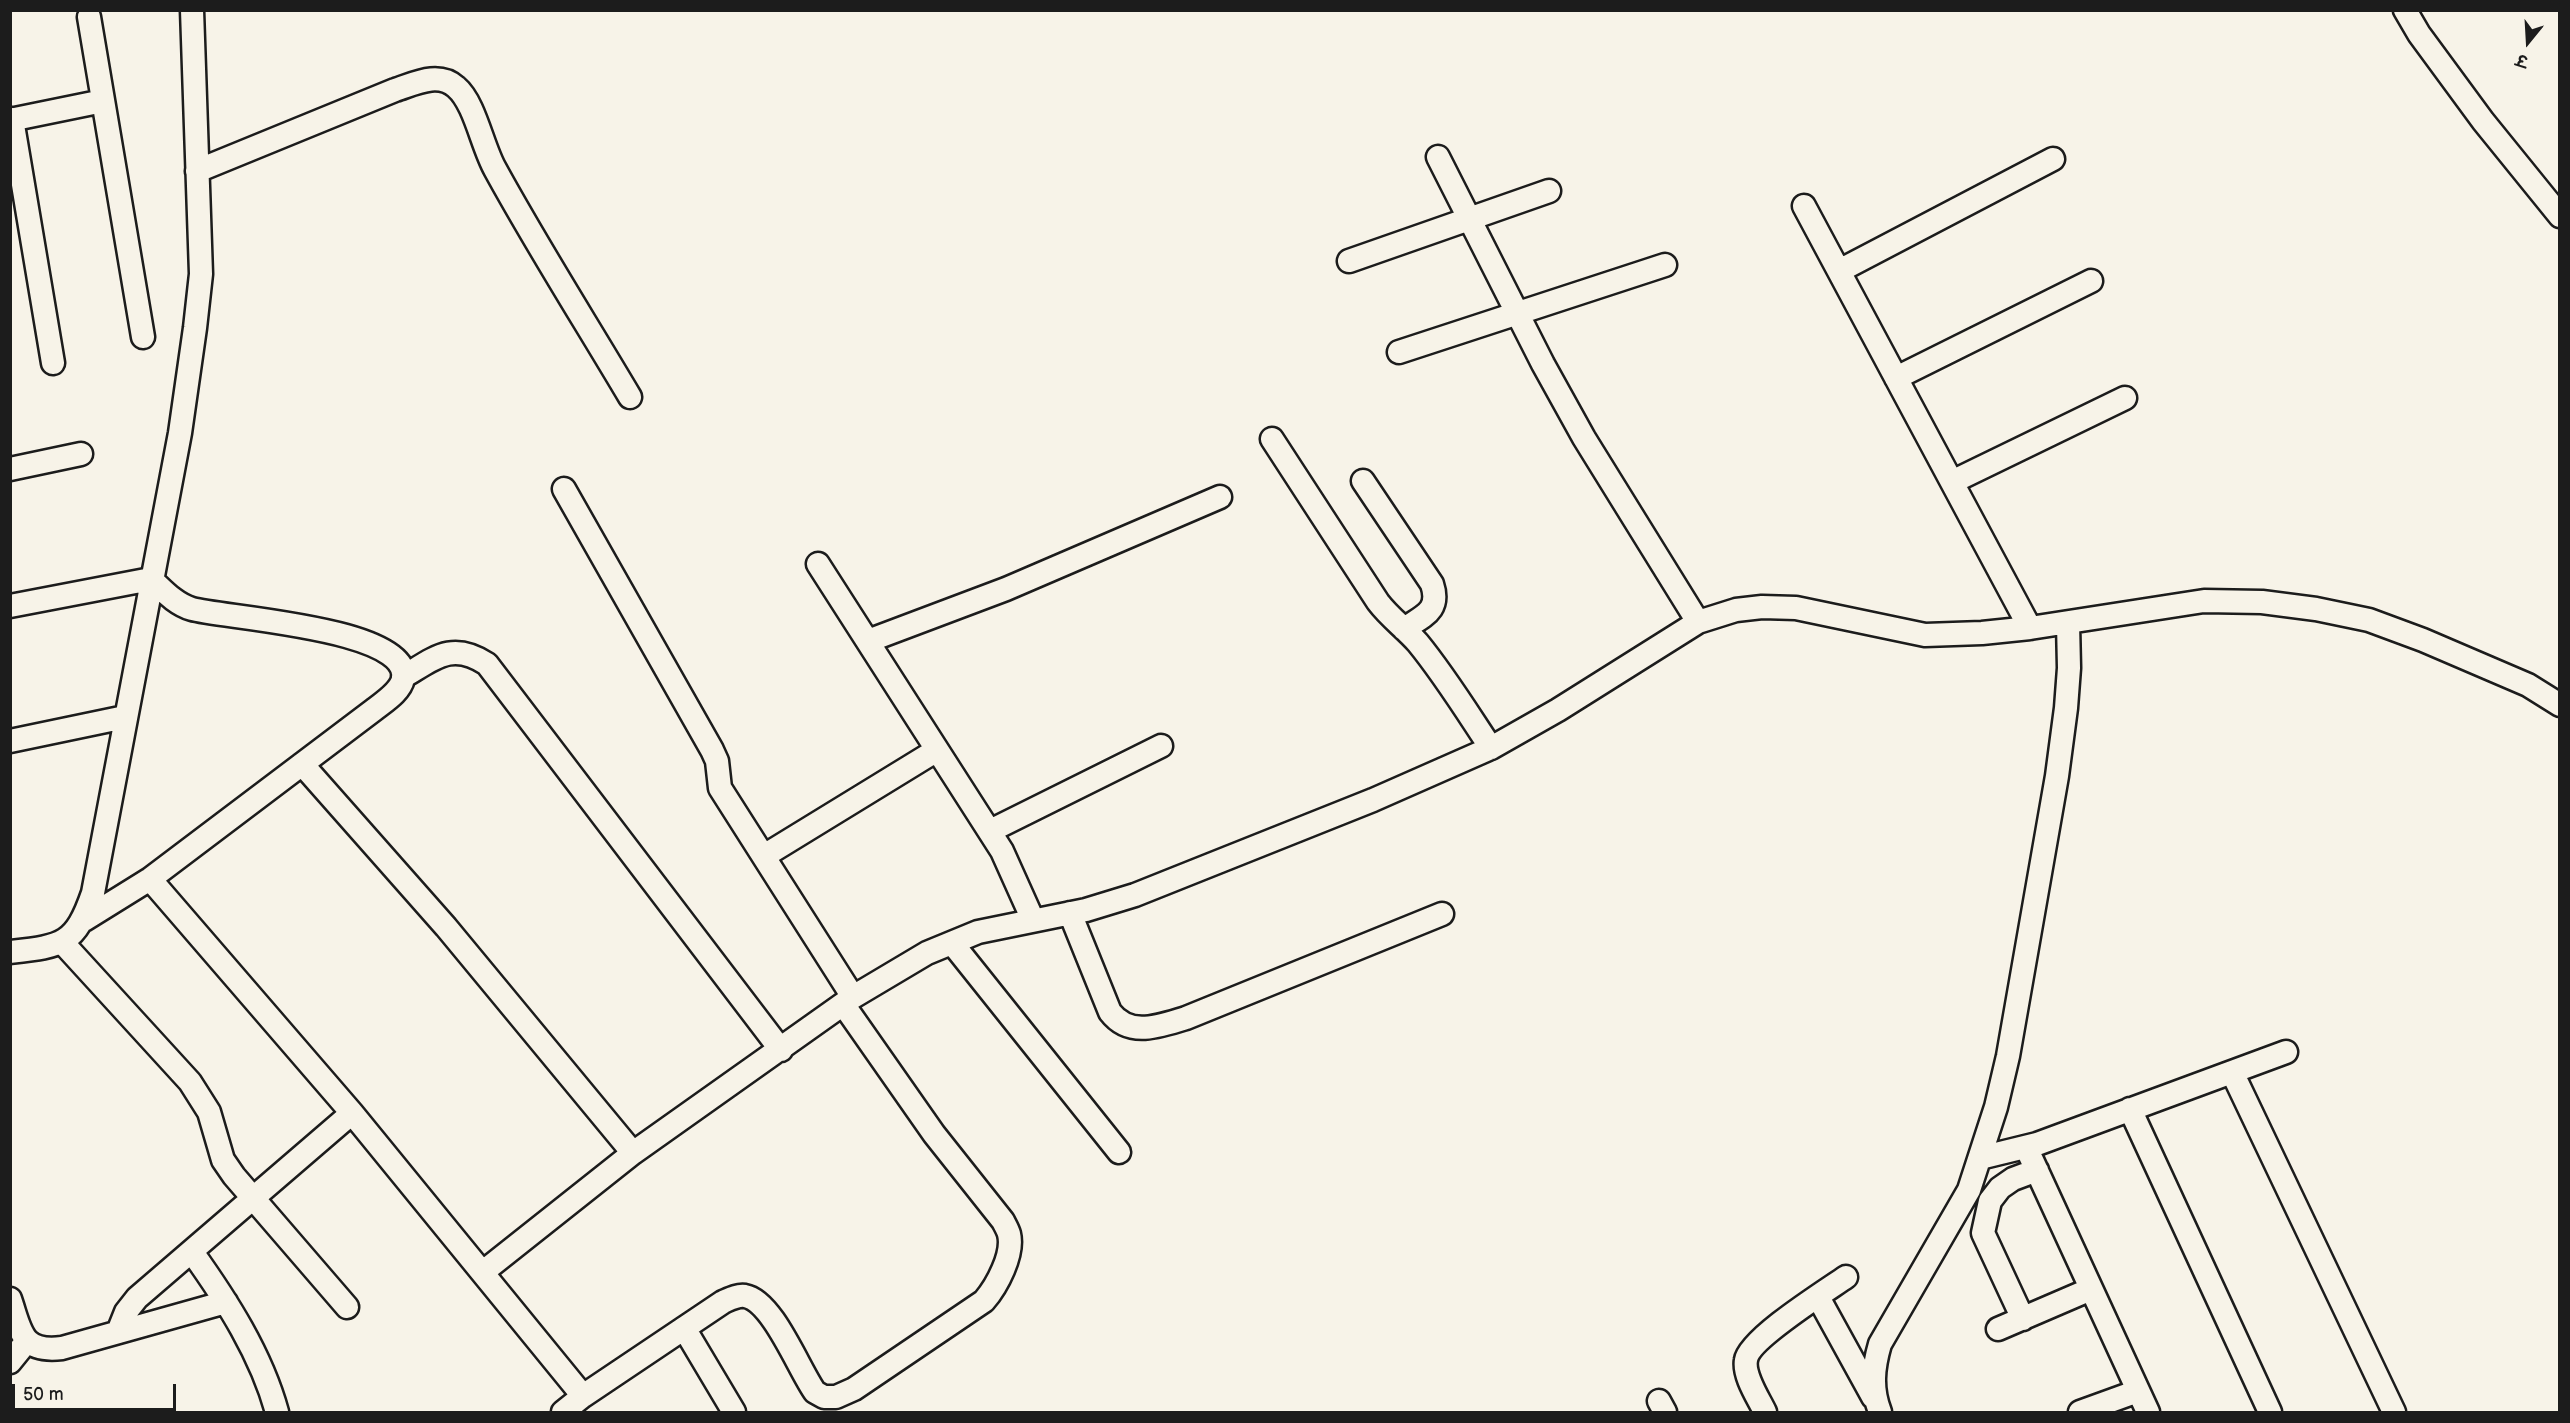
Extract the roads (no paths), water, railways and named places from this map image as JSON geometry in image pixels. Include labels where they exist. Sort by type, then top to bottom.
[{"type":"street","points":[[2405,10],[2419,34],[2483,121],[2559,216]]},
{"type":"street","points":[[10,952],[48,947],[62,942],[75,933],[84,920],[93,893],[180,433],[201,274],[189,13]]},
{"type":"street","points":[[89,17],[143,337]]},
{"type":"street","points":[[197,171],[395,90],[428,79],[443,80],[456,87],[469,107],[494,166],[630,397]]},
{"type":"street","points":[[53,363],[11,119],[103,101]]},
{"type":"street","points":[[1438,157],[1517,313],[1584,438],[1698,622]]},
{"type":"street","points":[[1839,271],[2053,159]]},
{"type":"street","points":[[1348,261],[1549,191]]},
{"type":"street","points":[[1804,206],[2030,628]]},
{"type":"street","points":[[1399,352],[1665,265]]},
{"type":"street","points":[[1896,378],[2091,281]]},
{"type":"street","points":[[1952,482],[2125,398]]},
{"type":"street","points":[[1272,439],[1378,602],[1440,671],[1491,748]]},
{"type":"street","points":[[10,470],[81,454]]},
{"type":"street","points":[[1363,481],[1432,584],[1436,597],[1434,607],[1404,629]]},
{"type":"street","points":[[564,489],[712,750],[717,761],[720,788],[764,856],[848,1000],[934,1134],[1003,1221],[1009,1234],[1010,1246],[1000,1280],[984,1301],[874,1377],[836,1397],[824,1396],[815,1392],[783,1335],[768,1314],[756,1301],[745,1296],[733,1297],[723,1302],[583,1396],[564,1413]]},
{"type":"street","points":[[868,641],[1016,585],[1220,497]]},
{"type":"street","points":[[818,564],[990,831],[1002,851],[1033,920]]},
{"type":"street","points":[[10,606],[151,579]]},
{"type":"street","points":[[84,920],[150,879],[375,709],[399,688],[403,677],[400,664],[387,652],[366,642],[337,633],[279,621],[235,617],[188,608],[172,598],[151,579]]},
{"type":"street","points":[[483,1272],[633,1153],[781,1050],[848,1000],[927,953],[978,932],[1070,913],[1135,895],[1259,848],[1491,748],[1558,710],[1698,622],[1736,610],[1762,607],[1796,608],[1925,635],[2030,628],[2204,601],[2262,602],[2316,609],[2369,620],[2550,687],[2559,705]]},
{"type":"street","points":[[1878,1407],[1874,1364],[1880,1344],[1969,1190],[1996,1107],[2008,1056],[2057,776],[2069,668],[2068,623]]},
{"type":"street","points":[[403,677],[448,653],[464,652],[487,664],[781,1050]]},
{"type":"street","points":[[10,741],[125,717]]},
{"type":"street","points":[[990,831],[1161,746]]},
{"type":"street","points":[[764,856],[938,750]]},
{"type":"street","points":[[302,764],[446,927],[633,1153]]},
{"type":"street","points":[[150,879],[352,1113],[583,1396]]},
{"type":"street","points":[[1070,913],[1110,1012],[1118,1022],[1126,1026],[1142,1028],[1186,1017],[1442,914]]},
{"type":"street","points":[[62,942],[190,1082],[209,1112],[223,1160],[347,1307]]},
{"type":"street","points":[[952,943],[1119,1152]]},
{"type":"street","points":[[1980,1158],[2026,1148],[2286,1052]]},
{"type":"street","points":[[2232,1072],[2391,1412]]},
{"type":"street","points":[[2130,1109],[2270,1413]]},
{"type":"street","points":[[118,1332],[126,1312],[136,1298],[352,1113]]},
{"type":"street","points":[[2026,1148],[2148,1413]]},
{"type":"street","points":[[2023,1318],[1983,1233],[1990,1201],[2000,1188],[2013,1179],[2037,1170]]},
{"type":"street","points":[[192,1252],[242,1329],[277,1413]]},
{"type":"street","points":[[1766,1413],[1745,1363],[1748,1352],[1761,1338],[1846,1276]]},
{"type":"street","points":[[1998,1329],[2091,1289]]},
{"type":"street","points":[[1818,1297],[1878,1407]]},
{"type":"street","points":[[10,1299],[27,1341],[37,1348],[47,1350],[62,1348],[226,1302]]},
{"type":"street","points":[[684,1328],[734,1413]]},
{"type":"street","points":[[10,1362],[27,1341]]},
{"type":"street","points":[[2080,1413],[2138,1391]]}]
